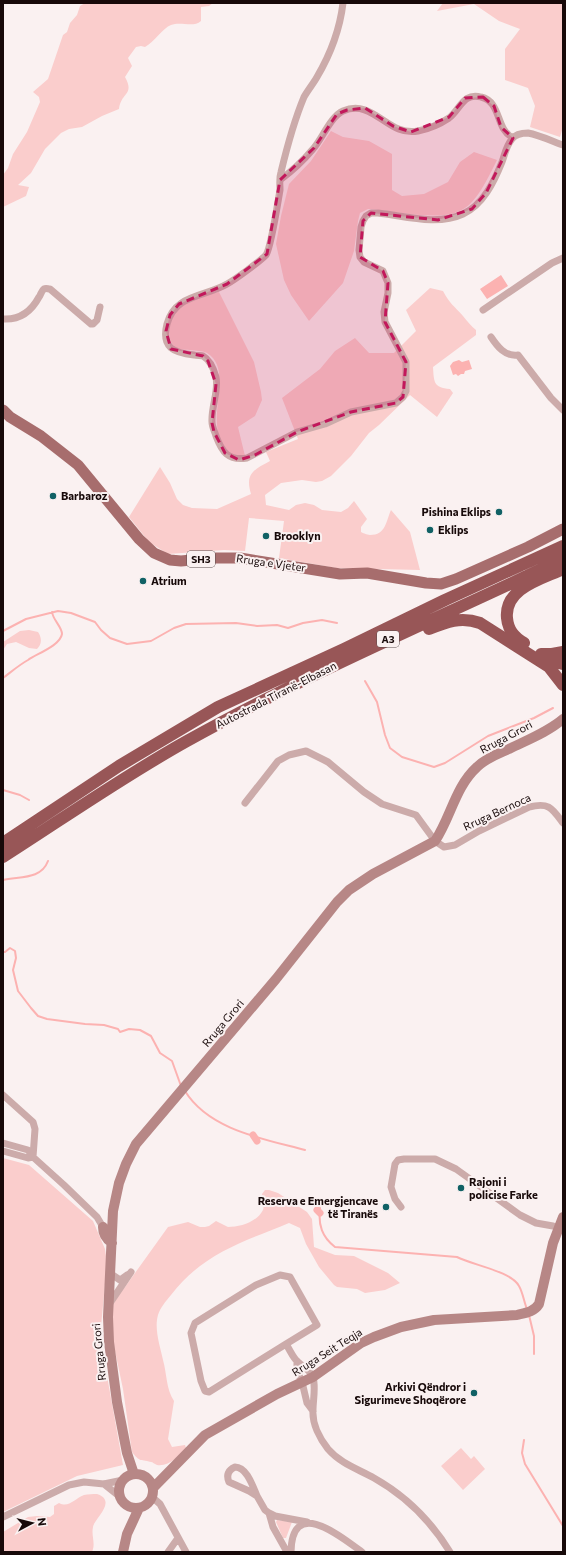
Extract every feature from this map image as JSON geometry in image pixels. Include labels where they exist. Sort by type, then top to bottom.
[{"type":"highway","points":[[522,566],[539,552],[563,539]]},
{"type":"highway","name":"Autostrada Tiranë-Elbasan","points":[[3,842],[119,766],[218,707],[377,634],[444,600],[522,566],[563,546]]},
{"type":"highway","name":"Autostrada Tiranë-Elbasan","points":[[3,857],[139,769],[186,741],[364,650],[563,560]]},
{"type":"highway","points":[[563,569],[522,589],[511,599],[507,608],[507,617],[511,632],[538,653],[550,660],[563,664]]},
{"type":"highway","points":[[364,650],[374,650],[391,646],[450,620],[472,620],[495,632],[549,667],[563,684]]},
{"type":"highway","points":[[538,653],[548,655],[563,652]]},
{"type":"main road","name":"Rruga e Vjeter","points":[[3,410],[10,417],[41,436],[78,465],[128,527],[143,543],[154,553],[170,560],[181,561],[219,557],[240,558],[340,574],[367,573],[426,583],[441,584],[456,579],[563,530]]},
{"type":"main road","points":[[563,676],[563,684]]},
{"type":"main road","name":"Rruga Grori","points":[[128,1478],[127,1453],[116,1394],[109,1342],[108,1317],[112,1243],[107,1224],[119,1183],[136,1144],[276,979],[337,902],[349,890],[373,874],[435,841],[441,832],[457,793],[477,766],[562,719]]},
{"type":"main road","name":"Rruga Seit Teqja","points":[[152,1492],[167,1473],[205,1435],[312,1377],[361,1343],[401,1327],[440,1320],[517,1315],[535,1308],[539,1304],[553,1243],[563,1217]]},
{"type":"main road","points":[[147,1478],[152,1492],[147,1504],[139,1508],[128,1507],[124,1504],[119,1496],[119,1488],[128,1478],[143,1476],[147,1478],[167,1473]]},
{"type":"main road","points":[[128,1507],[131,1523]]},
{"type":"main road","points":[[123,1552],[131,1523],[139,1508]]},
{"type":"street","points":[[343,3],[342,14],[327,59],[305,96],[292,132],[280,175],[280,188],[271,242],[267,254],[227,284],[199,294],[179,304],[170,315],[166,332],[166,340],[171,349],[175,352],[203,356],[208,361],[216,377],[212,423],[220,448],[225,453],[239,460],[255,455],[297,432],[325,424],[351,412],[396,403],[403,397],[406,390],[406,362],[385,322],[384,312],[388,293],[388,283],[382,271],[364,262],[360,257],[359,250],[361,227],[366,216],[371,213],[438,220],[458,216],[472,209],[486,193],[500,168],[507,147],[513,138],[518,134],[528,133],[563,145]]},
{"type":"street","points":[[280,180],[292,171],[309,153],[337,114],[347,110],[365,108],[397,128],[411,132],[428,128],[449,118],[465,98],[470,96],[483,97],[494,106],[501,127],[508,136],[513,138]]},
{"type":"street","points":[[484,310],[552,263],[563,258]]},
{"type":"street","points":[[3,319],[10,320],[22,316],[31,308],[39,298],[42,291],[47,289],[50,289],[70,305],[90,324],[93,324],[97,320],[100,307]]},
{"type":"street","points":[[491,337],[500,349],[512,356],[518,355],[551,398],[563,410]]},
{"type":"street","points":[[245,803],[278,761],[289,755],[306,751],[328,762],[364,792],[382,804],[416,815],[435,841]]},
{"type":"street","name":"Rruga Bernoca","points":[[435,841],[444,847],[456,845],[529,807],[543,804],[551,808],[563,823]]},
{"type":"street","points":[[3,1095],[32,1122],[35,1129],[32,1145],[33,1157]]},
{"type":"street","points":[[3,1143],[28,1150],[33,1157],[107,1224]]},
{"type":"street","points":[[3,1151],[28,1158],[33,1157]]},
{"type":"street","points":[[401,1207],[395,1199],[391,1187],[395,1164],[398,1160],[404,1159],[435,1159],[456,1169],[520,1215],[536,1223],[558,1228]]},
{"type":"street","points":[[109,1305],[130,1272],[110,1291]]},
{"type":"street","points":[[111,1274],[120,1280]]},
{"type":"street","points":[[280,1275],[290,1276],[317,1325],[286,1344],[209,1392],[205,1391],[201,1381],[191,1333],[195,1323],[256,1285],[280,1275]]},
{"type":"street","points":[[286,1344],[297,1361],[305,1367],[312,1377],[315,1400],[313,1411],[318,1433],[331,1452],[348,1466],[374,1478],[402,1496],[426,1519],[450,1552]]},
{"type":"street","points":[[297,1361],[297,1371],[302,1382],[307,1403],[313,1411]]},
{"type":"street","points":[[257,1496],[229,1482],[227,1475],[229,1471],[235,1467],[242,1469],[265,1510],[269,1514],[273,1527],[287,1552]]},
{"type":"street","points":[[3,1517],[69,1485],[84,1482],[104,1484],[128,1478]]},
{"type":"street","points":[[104,1484],[119,1496]]},
{"type":"street","points":[[152,1492],[186,1552]]},
{"type":"street","points":[[269,1514],[320,1526],[362,1552]]},
{"type":"street","points":[[291,1552],[293,1534],[300,1525],[307,1522]]},
{"type":"street","points":[[168,1552],[178,1538]]},
{"type":"highlighted area","points":[[483,97],[494,106],[501,127],[513,138],[486,193],[472,209],[438,220],[371,213],[363,221],[360,257],[383,271],[388,283],[385,322],[406,362],[403,397],[396,403],[351,412],[297,432],[255,455],[239,460],[225,453],[214,432],[212,423],[216,384],[208,361],[203,356],[171,349],[166,331],[170,315],[179,304],[227,284],[267,254],[280,180],[314,148],[337,114],[347,110],[365,108],[393,126],[411,132],[449,117],[465,98]]},
{"type":"shaded area","points":[[85,3],[213,3],[209,6],[201,7],[201,21],[198,23],[171,25],[145,47],[136,47],[128,58],[132,66],[125,77],[129,87],[120,103],[119,109],[82,127],[69,129],[61,133],[45,149],[31,173],[18,185],[29,187],[26,196],[3,207],[3,175],[8,168],[13,154],[27,132],[40,102],[39,97],[33,92],[48,79],[63,35],[67,32],[70,23],[77,15],[80,6]]},
{"type":"shaded area","points":[[443,3],[563,3],[563,127],[560,137],[530,127],[535,106],[528,88],[505,80],[505,49],[520,29],[499,21],[474,4],[437,11]]},
{"type":"shaded area","points":[[331,131],[343,137],[369,141],[392,154],[392,190],[402,196],[424,194],[448,182],[460,162],[474,152],[497,160],[474,199],[465,208],[455,213],[431,216],[368,209],[360,213],[354,251],[343,283],[309,321],[291,295],[284,280],[276,244],[289,184],[311,161]]},
{"type":"shaded area","points":[[501,275],[508,286],[487,299],[480,289]]},
{"type":"shaded area","points":[[430,288],[443,291],[452,305],[476,330],[476,335],[433,367],[434,380],[437,385],[450,389],[453,393],[437,417],[410,395],[369,433],[351,456],[331,476],[322,481],[316,482],[302,480],[281,483],[265,495],[266,505],[289,510],[296,505],[305,503],[314,505],[322,510],[341,512],[348,508],[354,501],[367,519],[361,527],[361,532],[370,535],[379,533],[385,527],[391,510],[410,532],[420,570],[336,568],[279,558],[284,521],[249,518],[245,551],[224,550],[168,554],[149,542],[129,517],[160,467],[170,483],[177,499],[183,505],[192,508],[217,509],[251,494],[249,482],[252,473],[270,461],[266,452],[298,439],[282,398],[320,369],[335,351],[355,338],[369,353],[394,353],[416,331],[406,310]]},
{"type":"shaded area","points":[[219,292],[254,362],[261,392],[262,400],[255,416],[238,427],[245,456],[242,457],[234,456],[230,453],[219,438],[217,411],[219,372],[215,361],[205,352],[176,349],[169,334],[171,320],[179,307],[200,296]]},
{"type":"shaded area","points":[[459,360],[462,362],[469,360],[472,369],[465,371],[464,374],[458,376],[456,374],[453,375],[450,366],[453,362]]},
{"type":"shaded area","points":[[29,630],[38,632],[39,634],[41,643],[37,649],[29,648],[16,642],[7,644],[3,650],[3,642],[20,631]]},
{"type":"shaded area","points":[[3,1158],[29,1165],[93,1221],[105,1249],[107,1263],[100,1337],[123,1465],[77,1476],[3,1512]]},
{"type":"shaded area","points":[[265,1190],[278,1193],[307,1212],[312,1219],[314,1247],[335,1255],[354,1256],[388,1273],[400,1283],[385,1290],[365,1293],[357,1289],[337,1287],[319,1267],[306,1244],[300,1228],[289,1223],[240,1243],[210,1259],[183,1281],[162,1307],[157,1320],[158,1338],[168,1386],[174,1401],[168,1439],[172,1447],[185,1445],[186,1448],[174,1460],[166,1464],[157,1465],[152,1462],[140,1460],[132,1452],[123,1389],[112,1337],[113,1305],[115,1297],[125,1287],[168,1227],[188,1222],[200,1227],[209,1226],[216,1221],[228,1227],[248,1223],[257,1218],[263,1210],[262,1194]]},
{"type":"shaded area","points":[[461,1448],[471,1459],[474,1456],[485,1469],[463,1490],[441,1466]]},
{"type":"shaded area","points":[[97,1494],[103,1497],[105,1505],[93,1527],[94,1546],[92,1552],[3,1552],[3,1532],[28,1517],[50,1517],[54,1514],[54,1506],[59,1503],[69,1504],[84,1495]]},
{"type":"shaded area","points":[[277,1520],[292,1522],[286,1538],[283,1538],[276,1522]]},
{"type":"waterway","points":[[3,631],[26,619],[58,611],[71,613],[95,622],[110,638],[127,644],[151,641],[174,628],[186,624],[236,623],[257,626],[277,625],[288,628],[303,623],[322,620],[337,623]]},
{"type":"waterway","points":[[3,678],[18,666],[52,646],[60,638],[62,631],[52,612]]},
{"type":"waterway","points":[[365,681],[377,702],[385,735],[390,748],[402,757],[434,767],[445,763],[488,736],[534,718],[553,708]]},
{"type":"waterway","points":[[3,790],[20,795],[29,800]]},
{"type":"waterway","points":[[3,880],[35,874],[45,867],[48,861]]},
{"type":"waterway","points":[[3,952],[10,948],[15,951],[16,958],[13,970],[18,991],[38,1016],[47,1019],[104,1025],[118,1029],[120,1032],[129,1029],[140,1030],[151,1036],[160,1053],[172,1061],[181,1086]]},
{"type":"waterway","points":[[185,1091],[195,1104],[208,1115],[223,1124],[255,1137],[305,1150]]},
{"type":"waterway","points":[[253,1135],[257,1141]]},
{"type":"waterway","points":[[320,1208],[320,1225],[324,1235],[335,1247],[457,1257],[500,1272],[515,1281],[519,1286],[527,1309]]},
{"type":"waterway","points":[[317,1210],[320,1213]]},
{"type":"waterway","points":[[529,1315],[534,1336],[534,1354]]},
{"type":"waterway","points":[[524,1440],[522,1453],[525,1464],[563,1526]]},
{"type":"place","name":"Barbaroz","points":[[53,496]]},
{"type":"place","name":"Pishina Eklips","points":[[499,512]]},
{"type":"place","name":"Eklips","points":[[430,530]]},
{"type":"place","name":"Brooklyn","points":[[266,536]]},
{"type":"place","name":"Atrium","points":[[143,581]]},
{"type":"place","name":"Rajoni i policise Farke","points":[[461,1188]]},
{"type":"place","name":"Reserva e Emergjencave të Tiranës","points":[[386,1207]]},
{"type":"place","name":"Arkivi Qëndror i Sigurimeve Shoqërore","points":[[474,1393]]}]
